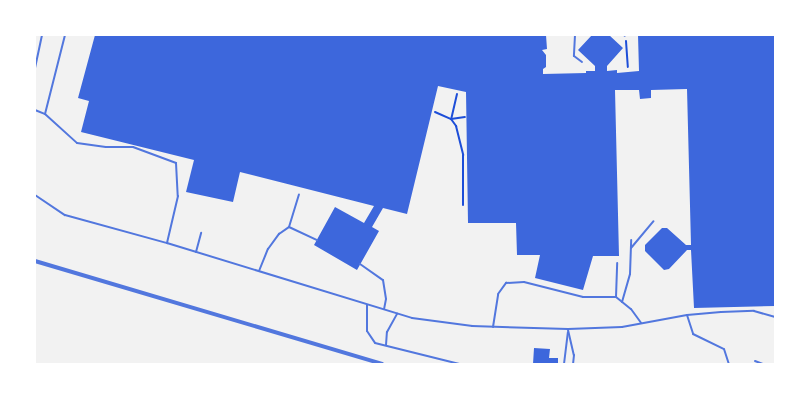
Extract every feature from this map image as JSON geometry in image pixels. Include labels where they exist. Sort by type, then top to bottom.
[{"type":"street","points":[[35,261],[382,364]]},
{"type":"lane","points":[[35,68],[42,35]]},
{"type":"lane","points":[[44,114],[65,35]]},
{"type":"lane","points":[[575,35],[574,56],[582,62]]},
{"type":"lane","points":[[35,110],[44,114],[77,144],[106,148],[133,147],[176,164],[178,196],[167,243]]},
{"type":"lane","points":[[35,194],[66,215],[167,243],[367,305],[459,325],[568,329],[622,327],[687,315],[754,311],[775,318]]},
{"type":"lane","points":[[259,271],[268,249],[279,234],[290,227],[300,194]]},
{"type":"lane","points":[[631,248],[654,221]]},
{"type":"lane","points":[[290,227],[316,240]]},
{"type":"lane","points":[[196,252],[201,234]]},
{"type":"lane","points":[[622,302],[630,274],[631,240]]},
{"type":"lane","points":[[616,297],[617,263]]},
{"type":"lane","points":[[360,264],[383,280],[386,299],[384,309]]},
{"type":"lane","points":[[493,327],[498,294],[506,284],[524,282],[583,297],[616,297],[631,309],[641,323]]},
{"type":"lane","points":[[367,305],[367,330],[375,343],[386,344],[459,364]]},
{"type":"lane","points":[[386,344],[387,332],[397,313]]},
{"type":"lane","points":[[687,315],[693,334],[724,349],[729,364]]},
{"type":"lane","points":[[564,364],[568,329]]},
{"type":"lane","points":[[568,329],[574,355],[573,364]]},
{"type":"lane","points":[[755,361],[763,364]]},
{"type":"path","points":[[624,36],[627,43],[628,67]]},
{"type":"path","points":[[457,94],[451,119],[456,126],[462,156],[463,205]]},
{"type":"path","points":[[434,112],[451,119],[464,117]]},
{"type":"building","points":[[95,35],[546,35],[547,49],[542,50],[546,55],[546,67],[543,69],[543,74],[595,71],[595,66],[578,50],[592,35],[609,35],[623,48],[607,66],[607,71],[617,70],[617,73],[639,71],[638,35],[775,35],[775,306],[694,308],[691,250],[687,250],[669,269],[664,270],[645,251],[645,245],[662,228],[667,228],[686,245],[691,245],[687,89],[651,90],[651,98],[640,99],[639,90],[615,90],[619,256],[593,256],[583,290],[535,278],[540,255],[517,255],[516,223],[468,223],[466,92],[438,86],[407,214],[383,208],[372,227],[379,231],[357,270],[314,245],[335,207],[364,223],[374,206],[240,172],[233,202],[186,192],[194,160],[81,132],[89,101],[78,98]]},
{"type":"building","points":[[534,348],[550,349],[549,358],[558,358],[558,364],[533,364]]}]
